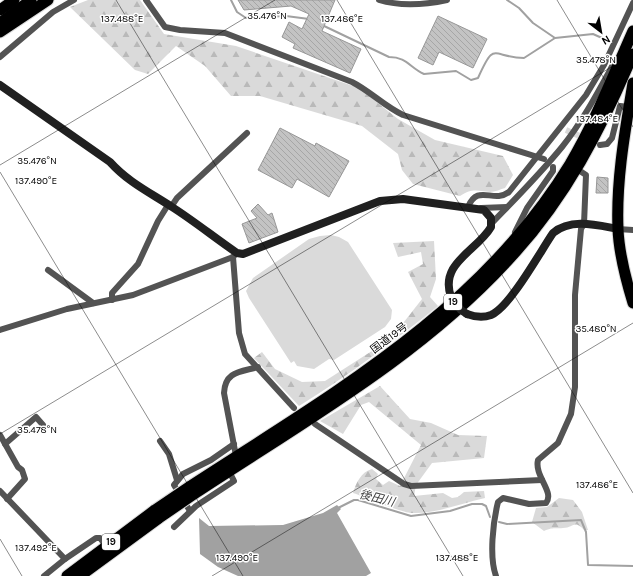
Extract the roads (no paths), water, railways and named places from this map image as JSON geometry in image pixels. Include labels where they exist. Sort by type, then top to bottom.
[{"type":"highway","points":[[0,10],[14,0]]},
{"type":"highway","points":[[0,23],[30,0]]},
{"type":"highway","points":[[0,32],[48,0]]},
{"type":"highway","name":"国道19号","points":[[192,491],[236,456],[376,364],[428,325],[469,288],[527,226],[570,164],[593,120],[632,34]]},
{"type":"highway","name":"国道19号","points":[[67,576],[106,546],[192,491],[229,471],[382,370],[435,331],[476,294],[511,258],[544,217],[620,106],[633,54]]},
{"type":"highway","points":[[633,84],[620,106],[619,173],[626,230],[627,282],[633,303]]},
{"type":"highway","name":"国道19号","points":[[80,576],[157,514]]},
{"type":"street","points":[[0,57],[53,12],[74,0]]},
{"type":"street","points":[[146,0],[165,28],[225,33],[352,82],[362,87],[391,110],[403,115],[541,158]]},
{"type":"street","points":[[379,0],[400,5],[427,4],[447,0]]},
{"type":"street","points":[[468,207],[472,199],[478,195],[498,197],[506,194],[541,158],[563,129],[596,80],[633,3]]},
{"type":"street","points":[[626,230],[584,224],[569,225],[560,228],[553,233],[509,299],[498,311],[482,317],[467,314],[461,310],[451,297],[448,286],[452,270],[463,255],[488,230],[492,223],[563,146],[604,81],[624,42],[632,34]]},
{"type":"street","points":[[0,85],[110,162],[123,176],[137,187],[170,206],[235,255]]},
{"type":"street","points":[[600,145],[607,144],[612,138],[620,106]]},
{"type":"street","points":[[112,300],[112,293],[138,264],[158,221],[170,206],[248,133]]},
{"type":"street","points":[[503,252],[527,208],[553,171],[553,167]]},
{"type":"street","points":[[496,576],[493,570],[493,542],[498,502],[500,499],[507,498],[529,504],[543,505],[549,498],[537,470],[538,460],[558,443],[570,414],[574,387],[574,294],[581,229],[584,224],[586,175],[577,169]]},
{"type":"street","points":[[0,330],[67,309],[112,300],[148,290],[235,255],[243,254],[292,236],[343,214],[380,201],[403,199],[479,208],[507,207]]},
{"type":"street","points":[[479,208],[487,212],[492,223]]},
{"type":"street","points":[[235,255],[238,333],[245,354],[294,408]]},
{"type":"street","points":[[48,270],[93,304]]},
{"type":"street","points":[[236,456],[224,393],[224,384],[231,375],[258,367]]},
{"type":"street","points":[[5,444],[36,417],[43,425]]},
{"type":"street","points":[[315,424],[404,484],[411,486],[542,480]]},
{"type":"street","points":[[0,435],[18,467],[22,470],[25,479],[7,499]]},
{"type":"street","points":[[160,441],[169,454],[177,480]]},
{"type":"street","points":[[190,511],[174,485],[177,480],[183,474],[212,460],[234,444]]},
{"type":"street","points":[[174,527],[190,511],[234,481],[229,471]]},
{"type":"street","points":[[0,491],[65,559]]},
{"type":"street","points":[[44,576],[65,559],[96,538],[100,538],[106,546]]},
{"type":"waterway","points":[[231,0],[237,12],[246,18],[286,16],[309,19]]},
{"type":"waterway","points":[[507,0],[519,8],[533,23],[555,38]]},
{"type":"waterway","points":[[322,25],[389,57],[400,59],[424,74],[456,71],[471,80],[478,78],[488,59],[495,53],[524,58],[555,38],[593,34],[611,42]]},
{"type":"waterway","name":"後田川","points":[[338,508],[354,500],[358,500],[411,516],[450,511],[472,504],[482,504],[486,506],[490,517]]},
{"type":"waterway","name":"後田川","points":[[499,522],[507,524],[581,520],[586,532],[588,565],[633,566]]},
{"type":"tunnel","points":[[566,130],[600,145]]}]
